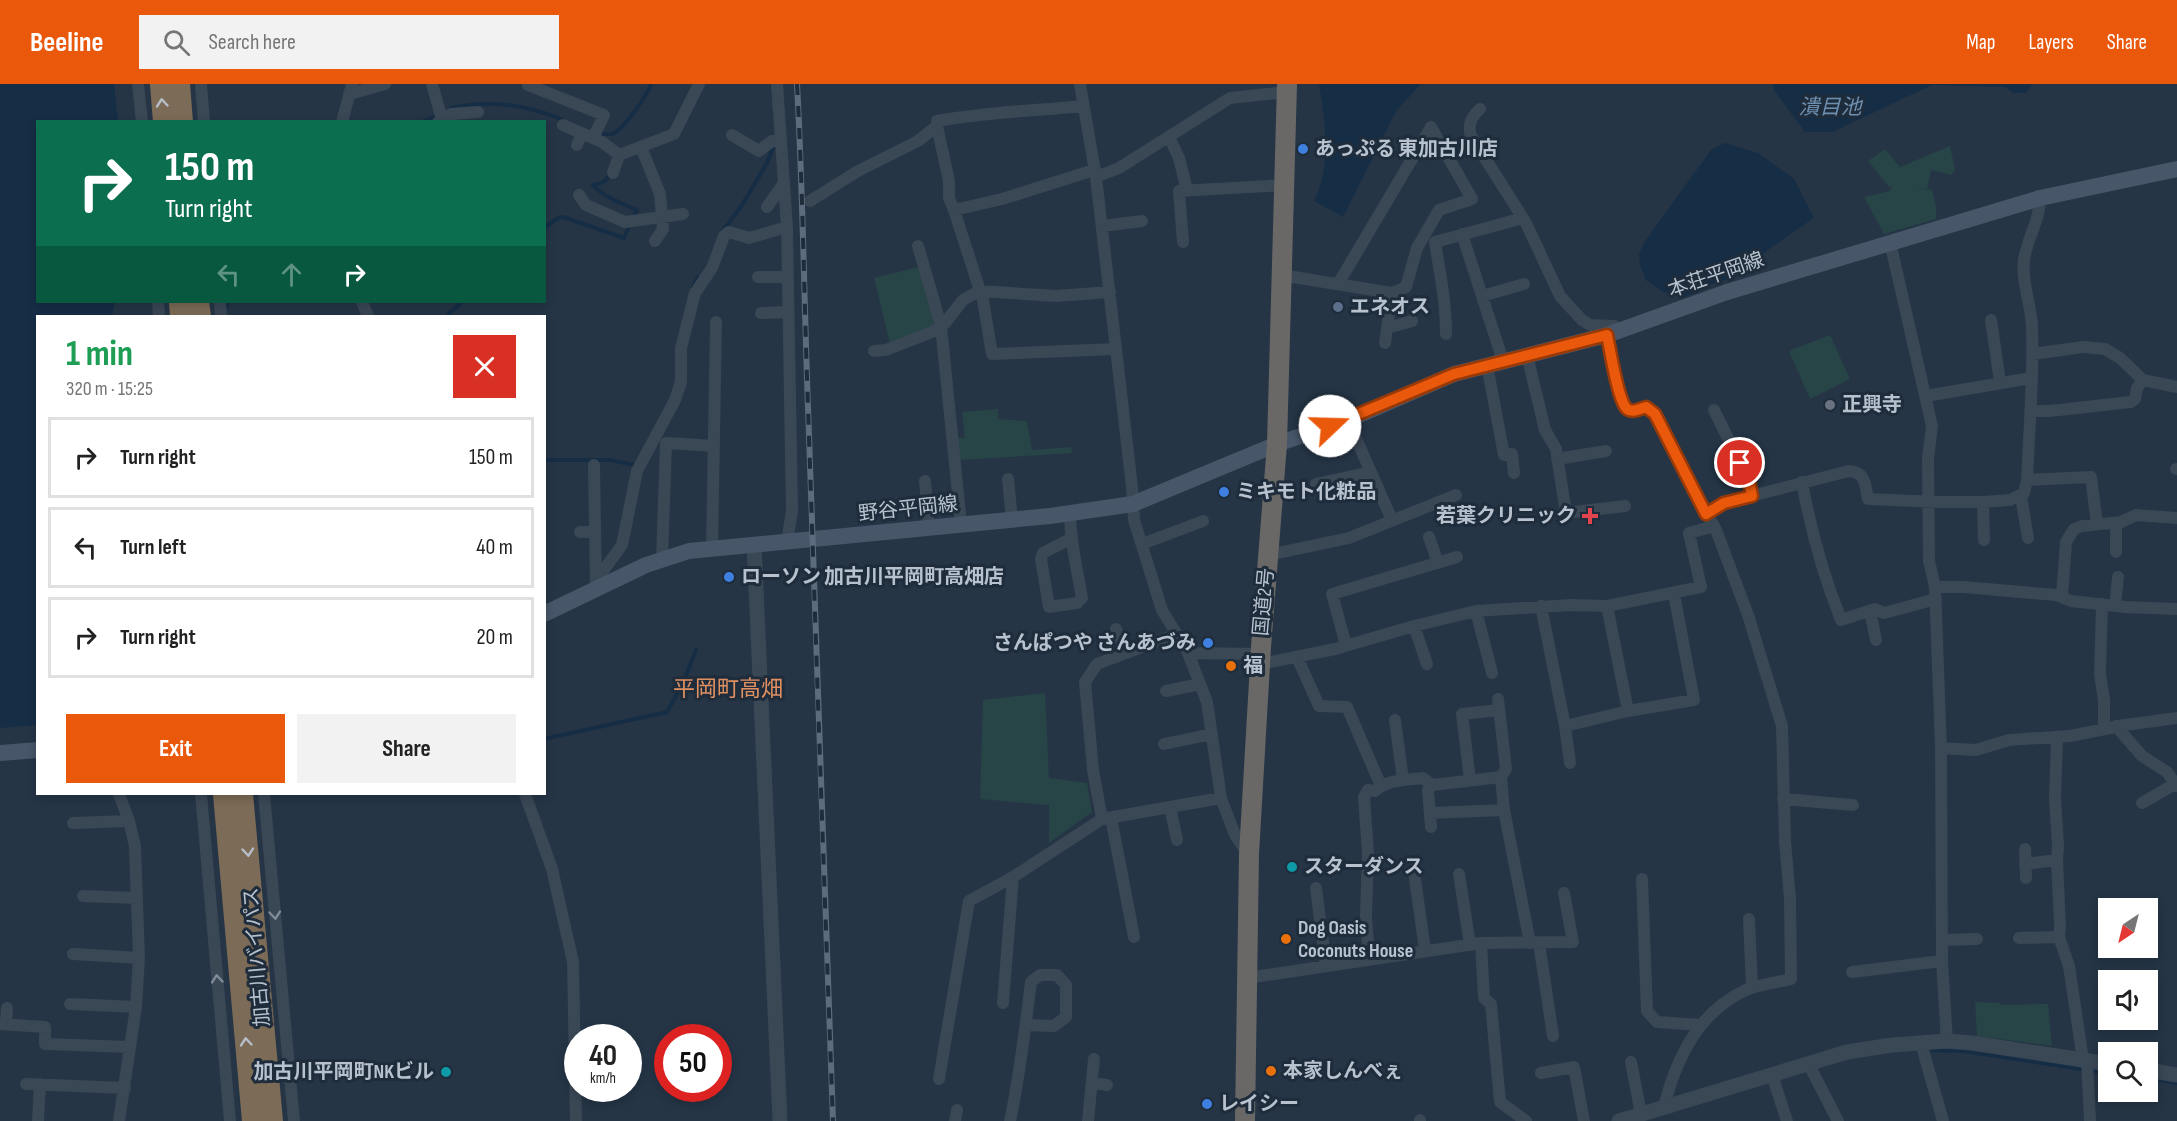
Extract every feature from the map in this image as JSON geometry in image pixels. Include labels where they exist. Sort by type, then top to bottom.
[{"type":"highway","points":[[160,84],[164,120]]},
{"type":"highway","points":[[179,84],[182,120]]},
{"type":"highway","name":"国道2号","points":[[1245,1121],[1249,854],[1277,444],[1287,88]]},
{"type":"highway","name":"加古川バイパス","points":[[224,795],[253,1121]]},
{"type":"highway","name":"加古川バイパス","points":[[242,795],[272,1121]]},
{"type":"main road","name":"本荘平岡線","points":[[1277,444],[1348,420],[1454,374],[1613,333],[1727,292],[2040,198],[2177,169]]},
{"type":"main road","name":"野谷平岡線","points":[[546,613],[645,565],[689,551],[1012,520],[1133,504],[1277,444]]},
{"type":"main road","points":[[0,753],[36,750]]},
{"type":"street","points":[[138,84],[142,120]]},
{"type":"street","points":[[201,84],[204,120]]},
{"type":"street","points":[[343,120],[351,89],[385,84]]},
{"type":"street","points":[[432,84],[440,120],[451,114],[478,112]]},
{"type":"street","points":[[613,173],[620,155],[674,134],[686,100],[699,84]]},
{"type":"street","points":[[777,84],[787,227],[792,511],[787,542]]},
{"type":"street","points":[[1080,84],[1102,226],[1134,520],[1162,610],[1188,653],[1207,702],[1221,798],[1235,835],[1249,854]]},
{"type":"street","points":[[528,85],[549,99],[604,116],[584,138]]},
{"type":"street","points":[[954,210],[1119,168],[1230,98],[1287,88]]},
{"type":"street","points":[[1083,106],[973,114],[937,121],[937,126],[949,181],[949,198],[983,300],[992,354],[1116,349]]},
{"type":"street","points":[[1480,109],[1471,118],[1468,129],[1523,218],[1560,296],[1582,320],[1590,325],[1615,326],[1613,333],[1621,398],[1627,409],[1631,411],[1646,407],[1655,414],[1714,526],[1748,615],[1782,726],[1783,799],[1790,899],[1791,979],[1752,988],[1730,999],[1701,1025],[1675,1068],[1664,1107]]},
{"type":"street","points":[[563,125],[584,138],[602,142],[620,155]]},
{"type":"street","points":[[810,201],[858,171],[918,141],[937,126]]},
{"type":"street","points":[[1281,275],[1392,293],[1406,287],[1417,248],[1439,210],[1472,199],[1431,127],[1338,284]]},
{"type":"street","points":[[732,135],[759,151],[772,141],[781,140]]},
{"type":"street","points":[[1169,137],[1179,158],[1187,190]]},
{"type":"street","points":[[641,147],[660,194],[663,229],[655,241]]},
{"type":"street","points":[[768,207],[784,183]]},
{"type":"street","points":[[1183,242],[1179,190],[1284,185]]},
{"type":"street","points":[[579,195],[596,214],[625,222],[683,214]]},
{"type":"street","points":[[1706,514],[1724,503],[1849,471],[1858,471],[1864,477],[1868,499],[1983,502],[2010,500],[2021,496],[2027,480],[2033,354],[2032,318],[2026,296],[2024,260],[2040,213],[2040,198]]},
{"type":"street","points":[[1446,334],[1444,293],[1435,242],[1523,218]]},
{"type":"street","points":[[1102,226],[1142,221]]},
{"type":"street","points":[[596,588],[603,571],[622,545],[637,471],[673,407],[681,382],[681,348],[692,302],[713,276],[724,236],[729,232],[749,238],[787,227]]},
{"type":"street","points":[[1462,234],[1482,296],[1495,363],[1504,455],[1512,454],[1514,473]]},
{"type":"street","points":[[1890,242],[1932,426],[1928,458],[1929,561],[1936,593],[1941,748],[1942,961],[1947,1041]]},
{"type":"street","points":[[918,246],[940,326],[961,524]]},
{"type":"street","points":[[758,277],[788,277]]},
{"type":"street","points":[[1482,296],[1524,284]]},
{"type":"street","points":[[874,351],[896,346],[932,332],[963,300],[979,291],[1056,296],[1110,292]]},
{"type":"street","points":[[1385,343],[1392,293]]},
{"type":"street","points":[[761,313],[788,312]]},
{"type":"street","points":[[1990,320],[2000,382]]},
{"type":"street","points":[[1387,328],[1412,321]]},
{"type":"street","points":[[712,549],[716,322]]},
{"type":"street","points":[[2033,354],[2083,347],[2105,349],[2120,358],[2143,380],[2177,387]]},
{"type":"street","points":[[715,348],[729,348]]},
{"type":"street","points":[[1527,355],[1545,430],[1556,449],[1566,513],[1624,506]]},
{"type":"street","points":[[1926,396],[2031,378]]},
{"type":"street","points":[[2030,411],[2131,402],[2135,399],[2137,388],[2143,380]]},
{"type":"street","points":[[1714,410],[1749,481],[1752,496]]},
{"type":"street","points":[[1348,420],[1392,520]]},
{"type":"street","points":[[662,560],[666,443],[714,446]]},
{"type":"street","points":[[1557,459],[1606,451]]},
{"type":"street","points":[[1316,484],[1371,472]]},
{"type":"street","points":[[590,473],[595,532],[596,588]]},
{"type":"street","points":[[2027,480],[2091,477],[2097,524]]},
{"type":"street","points":[[1008,479],[1012,520]]},
{"type":"street","points":[[925,481],[929,528]]},
{"type":"street","points":[[1802,482],[1811,533],[1841,620],[1875,609],[1884,613],[1936,593],[1963,587],[2062,597],[2071,601],[2115,606],[2177,609]]},
{"type":"street","points":[[1268,555],[1349,538],[1456,495]]},
{"type":"street","points":[[2021,496],[2028,538]]},
{"type":"street","points":[[1983,502],[1984,540]]},
{"type":"street","points":[[1422,508],[1427,521]]},
{"type":"street","points":[[1070,513],[1070,539],[1075,554],[1082,598],[1077,603],[1048,607],[1038,584],[1041,559],[1043,553],[1070,539]]},
{"type":"street","points":[[2062,597],[2068,537],[2077,527],[2116,523],[2136,515],[2177,518]]},
{"type":"street","points":[[1142,544],[1203,521]]},
{"type":"street","points":[[2116,523],[2116,552]]},
{"type":"street","points":[[1188,653],[1261,659],[1297,657],[1476,611],[1541,606],[1607,606],[1674,594],[1701,587],[1689,533],[1714,526]]},
{"type":"street","points":[[580,532],[595,532]]},
{"type":"street","points":[[1429,537],[1438,563]]},
{"type":"street","points":[[754,545],[780,1121]]},
{"type":"street","points":[[1347,645],[1332,594],[1458,557]]},
{"type":"street","points":[[2115,606],[2118,578]]},
{"type":"street","points":[[1565,726],[1628,711],[1694,700],[1674,594]]},
{"type":"street","points":[[2102,604],[2100,665],[2110,728],[2142,756],[2167,772],[2176,785],[2142,803]]},
{"type":"street","points":[[1541,606],[1565,726],[1570,763]]},
{"type":"street","points":[[1607,606],[1628,711]]},
{"type":"street","points":[[1476,611],[1480,655],[1492,673]]},
{"type":"street","points":[[1870,611],[1876,640]]},
{"type":"street","points":[[1414,626],[1428,664]]},
{"type":"street","points":[[1116,629],[1126,653]]},
{"type":"street","points":[[1134,937],[1093,770],[1085,682],[1098,664],[1177,634]]},
{"type":"street","points":[[1297,657],[1318,706],[1347,707],[1381,786]]},
{"type":"street","points":[[1167,691],[1200,684]]},
{"type":"street","points":[[1470,780],[1462,714],[1499,705],[1506,769],[1501,777],[1504,810],[1535,943],[1553,1036]]},
{"type":"street","points":[[1941,748],[1976,750],[2009,740],[2057,737],[2177,718]]},
{"type":"street","points":[[1395,720],[1403,780]]},
{"type":"street","points":[[1164,744],[1212,734]]},
{"type":"street","points":[[2057,737],[2055,799],[2059,937],[2069,966],[2085,1060],[2090,1121]]},
{"type":"street","points":[[1431,827],[1428,790],[1432,785],[1501,777]]},
{"type":"street","points":[[1369,959],[1366,916],[1368,853],[1364,797],[1368,790],[1375,791],[1383,783],[1423,778],[1432,785]]},
{"type":"street","points":[[119,795],[135,846],[138,958],[136,1007],[119,1121]]},
{"type":"street","points":[[201,795],[230,1121]]},
{"type":"street","points":[[264,795],[294,1121]]},
{"type":"street","points":[[525,795],[552,869],[573,962],[576,1121]]},
{"type":"street","points":[[939,1079],[969,901],[1013,877],[1106,818],[1221,798]]},
{"type":"street","points":[[1783,799],[1853,805]]},
{"type":"street","points":[[1170,807],[1177,840]]},
{"type":"street","points":[[1431,813],[1504,810]]},
{"type":"street","points":[[73,823],[129,821]]},
{"type":"street","points":[[2025,849],[2026,878]]},
{"type":"street","points":[[2025,864],[2057,860]]},
{"type":"street","points":[[1414,872],[1425,950]]},
{"type":"street","points":[[1459,874],[1475,944],[1484,998],[1491,1004],[1500,1102],[1526,1121]]},
{"type":"street","points":[[1003,1004],[1000,981],[1013,877]]},
{"type":"street","points":[[1642,879],[1649,939],[1647,1011],[1657,1022],[1701,1025]]},
{"type":"street","points":[[1316,888],[1326,966]]},
{"type":"street","points":[[1247,978],[1475,944],[1573,942],[1564,893]]},
{"type":"street","points":[[83,896],[137,898]]},
{"type":"street","points":[[1749,919],[1752,988]]},
{"type":"street","points":[[2019,938],[2059,937]]},
{"type":"street","points":[[1942,940],[1977,939]]},
{"type":"street","points":[[73,954],[138,958]]},
{"type":"street","points":[[1852,972],[1942,961]]},
{"type":"street","points":[[1010,1121],[1018,1082],[1031,982],[1040,975],[1057,975],[1066,985],[1066,1017],[1054,1026],[1026,1025]]},
{"type":"street","points":[[70,1004],[136,1007]]},
{"type":"street","points":[[7,1008],[3,1024],[45,1027],[45,1044],[130,1047]]},
{"type":"street","points":[[1618,1121],[1847,1052],[1947,1041],[2098,1062]]},
{"type":"street","points":[[1921,1043],[1943,1121]]},
{"type":"street","points":[[1088,1121],[1094,1059]]},
{"type":"street","points":[[1631,1062],[1641,1114]]},
{"type":"street","points":[[1808,1063],[1838,1121]]},
{"type":"street","points":[[1541,1073],[1574,1066],[1584,1121]]},
{"type":"street","points":[[2158,1071],[2176,1072]]},
{"type":"street","points":[[1772,1074],[1787,1121]]},
{"type":"street","points":[[1092,1083],[1107,1085]]},
{"type":"street","points":[[26,1084],[125,1088]]},
{"type":"street","points":[[38,1121],[40,1084]]},
{"type":"green space","points":[[1950,146],[1955,170],[1952,175],[1931,170],[1927,189],[1912,188],[1932,190],[1936,219],[1884,234],[1864,197],[1890,191],[1892,187],[1889,187],[1868,161],[1885,149],[1900,167]]},
{"type":"green space","points":[[918,267],[934,322],[931,327],[890,344],[874,278]]},
{"type":"green space","points":[[1830,335],[1850,379],[1810,399],[1789,351]]},
{"type":"green space","points":[[998,409],[998,419],[1027,421],[1032,450],[1071,447],[1072,453],[960,460],[957,438],[965,438],[962,412]]},
{"type":"green space","points":[[1045,693],[1049,778],[1087,783],[1092,812],[1049,843],[1049,805],[980,799],[983,700]]},
{"type":"green space","points":[[1975,1002],[2000,1003],[2001,1005],[2048,1004],[2052,1046],[1977,1036]]},
{"type":"water","points":[[0,84],[114,84],[118,120],[36,120],[36,303],[115,303],[112,315],[36,315],[36,725],[0,728]]},
{"type":"water","points":[[1319,84],[1421,84],[1396,111],[1343,217],[1314,201],[1323,173],[1326,143]]},
{"type":"water","name":"潰目池","points":[[1773,84],[2032,84],[2026,93],[2013,93],[2005,87],[1932,85],[1832,132],[1805,132],[1774,90]]},
{"type":"water","points":[[1725,143],[1758,153],[1794,179],[1814,218],[1769,249],[1738,276],[1712,284],[1685,297],[1671,295],[1646,280],[1639,255],[1645,241],[1711,150]]},
{"type":"waterway","points":[[602,134],[612,134],[623,126],[640,104],[651,84]]},
{"type":"waterway","points":[[451,108],[480,104],[508,105],[535,110],[563,120]]},
{"type":"waterway","points":[[427,120],[434,117]]},
{"type":"waterway","points":[[722,232],[742,205],[767,163],[773,148]]},
{"type":"waterway","points":[[610,174],[603,182],[593,185],[608,197],[637,210],[633,218]]},
{"type":"waterway","points":[[546,227],[563,217],[624,238],[630,224]]},
{"type":"waterway","points":[[693,287],[698,277]]},
{"type":"waterway","points":[[447,315],[461,303]]},
{"type":"waterway","points":[[546,460],[610,460],[635,465]]},
{"type":"waterway","points":[[546,739],[667,712],[683,683],[696,650]]},
{"type":"waterway","points":[[1926,1050],[1964,1051],[2081,1069]]},
{"type":"waterway","points":[[2094,1071],[2098,1072]]},
{"type":"waterway","points":[[2158,1080],[2177,1083]]},
{"type":"railway","points":[[797,84],[833,1121]]},
{"type":"place","name":"あっぷる 東加古川店","points":[[1303,149]]},
{"type":"place","name":"エネオス","points":[[1338,307]]},
{"type":"place","name":"正興寺","points":[[1830,405]]},
{"type":"place","name":"ミキモト化粧品","points":[[1224,492]]},
{"type":"place","name":"若葉クリニック","points":[[1590,516]]},
{"type":"place","name":"ローソン 加古川平岡町高畑店","points":[[729,577]]},
{"type":"place","name":"さんぱつや さんあづみ","points":[[1208,643]]},
{"type":"place","name":"福","points":[[1231,666]]},
{"type":"place","name":"スターダンス","points":[[1292,867]]},
{"type":"place","name":"Dog Oasis Coconuts House","points":[[1286,939]]},
{"type":"place","name":"本家しんべぇ","points":[[1271,1071]]},
{"type":"place","name":"加古川平岡町NKビル","points":[[446,1072]]},
{"type":"place","name":"レイシー","points":[[1207,1104]]},
{"type":"district","name":"平岡町高畑","points":[[728,689]]},
{"type":"route","points":[[1330,426],[1454,374],[1607,335],[1621,398],[1627,409],[1631,411],[1646,407],[1655,414],[1706,514],[1724,503],[1752,496],[1749,481],[1740,463]]}]
